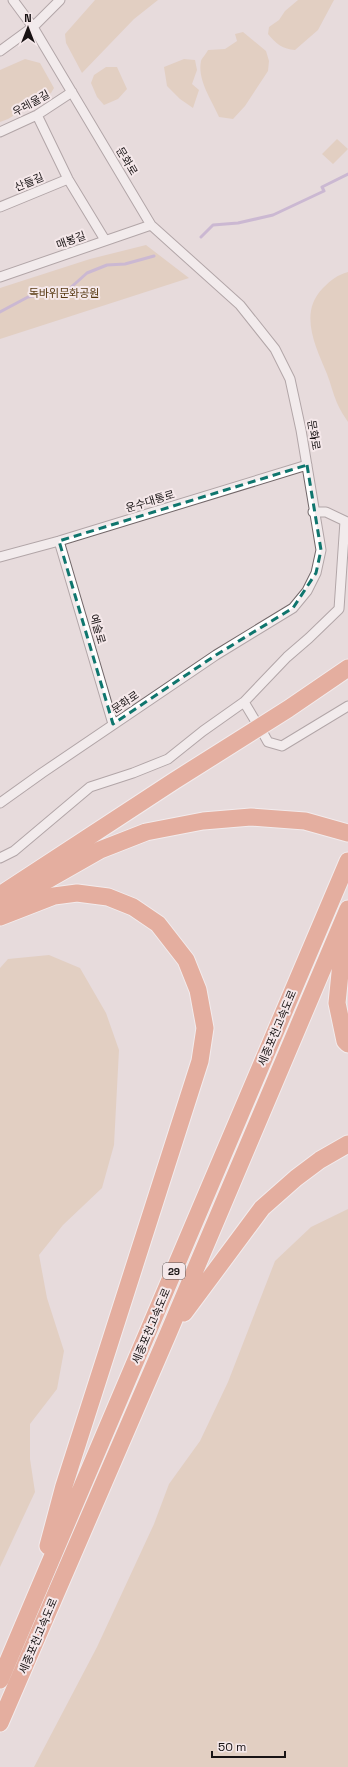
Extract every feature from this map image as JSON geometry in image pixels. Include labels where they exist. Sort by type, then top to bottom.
[{"type":"highway","points":[[0,895],[174,781],[288,710],[348,668]]},
{"type":"highway","points":[[40,870],[128,828],[176,816],[220,810],[259,808],[291,811],[348,821]]},
{"type":"highway","points":[[0,910],[35,887],[100,850],[146,832],[202,821],[251,817],[305,822],[348,833]]},
{"type":"highway","name":"세종포천고속도로","points":[[0,1680],[348,861]]},
{"type":"highway","points":[[0,917],[54,896],[77,893],[108,897],[133,907],[158,924],[186,960],[198,990],[205,1028],[200,1062],[64,1486],[34,1602]]},
{"type":"highway","points":[[347,912],[337,1003],[345,1041],[348,1044]]},
{"type":"highway","name":"세종포천고속도로","points":[[0,1723],[168,1334],[347,912]]},
{"type":"highway","points":[[168,1334],[262,1208],[296,1178],[320,1160],[348,1144]]},
{"type":"street","name":"문화로","points":[[0,803],[113,724],[216,655],[293,608],[307,591],[316,573],[321,550],[313,512],[301,430],[290,379],[275,349],[240,305],[151,224],[33,27],[13,0]]},
{"type":"street","points":[[0,50],[33,27],[60,0]]},
{"type":"street","name":"우레울길","points":[[0,132],[37,115],[72,92]]},
{"type":"street","points":[[37,115],[68,179],[105,240]]},
{"type":"street","name":"산들길","points":[[0,207],[68,179]]},
{"type":"street","name":"매봉길","points":[[0,278],[151,224]]},
{"type":"street","name":"운수대통로","points":[[0,557],[59,541],[307,465]]},
{"type":"street","points":[[0,858],[14,851],[90,787],[134,773],[168,759],[203,730],[244,702],[287,657],[339,609],[345,521],[326,512],[313,512]]},
{"type":"street","name":"예술로","points":[[59,541],[113,724]]},
{"type":"street","points":[[244,702],[256,722]]},
{"type":"street","points":[[263,733],[268,742],[282,746],[348,706]]},
{"type":"highlighted area","points":[[307,465],[321,550],[316,573],[293,608],[216,655],[113,724],[59,541]]},
{"type":"green space","points":[[95,0],[158,0],[134,19],[82,73],[66,43],[65,34]]},
{"type":"green space","points":[[298,0],[334,0],[318,30],[295,50],[280,45],[268,34],[269,27],[279,20],[285,11]]},
{"type":"green space","points":[[243,32],[266,51],[269,61],[268,71],[245,106],[233,119],[219,117],[203,83],[200,68],[201,61],[208,50],[225,49],[237,41],[235,34]]},
{"type":"green space","points":[[25,59],[40,63],[54,88],[51,93],[8,119],[0,122],[0,70]]},
{"type":"green space","points":[[184,59],[195,60],[197,70],[192,84],[199,90],[193,108],[180,99],[167,86],[164,67]]},
{"type":"green space","points":[[106,67],[117,67],[127,89],[118,99],[104,105],[97,97],[91,83],[94,75]]},
{"type":"green space","points":[[337,139],[348,149],[333,164],[322,154]]},
{"type":"green space","name":"독바위문화공원","points":[[146,245],[189,278],[0,339],[0,288],[90,259]]},
{"type":"green space","points":[[348,272],[348,422],[337,403],[318,353],[314,342],[310,319],[316,298],[323,288],[334,278]]},
{"type":"green space","points":[[49,955],[80,968],[106,1013],[119,1050],[114,1145],[102,1188],[63,1225],[39,1255],[47,1298],[64,1351],[57,1389],[30,1424],[30,1459],[35,1492],[0,1567],[0,968],[8,959]]},
{"type":"green space","points":[[348,1209],[348,1767],[34,1767],[97,1647],[154,1524],[169,1484],[200,1441],[228,1382],[275,1261],[311,1227]]},
{"type":"waterway","points":[[201,237],[213,225],[238,223],[273,215],[324,191],[322,187],[348,174]]},
{"type":"waterway","points":[[0,312],[28,297],[68,290],[87,273],[107,265],[125,264],[154,256]]}]
